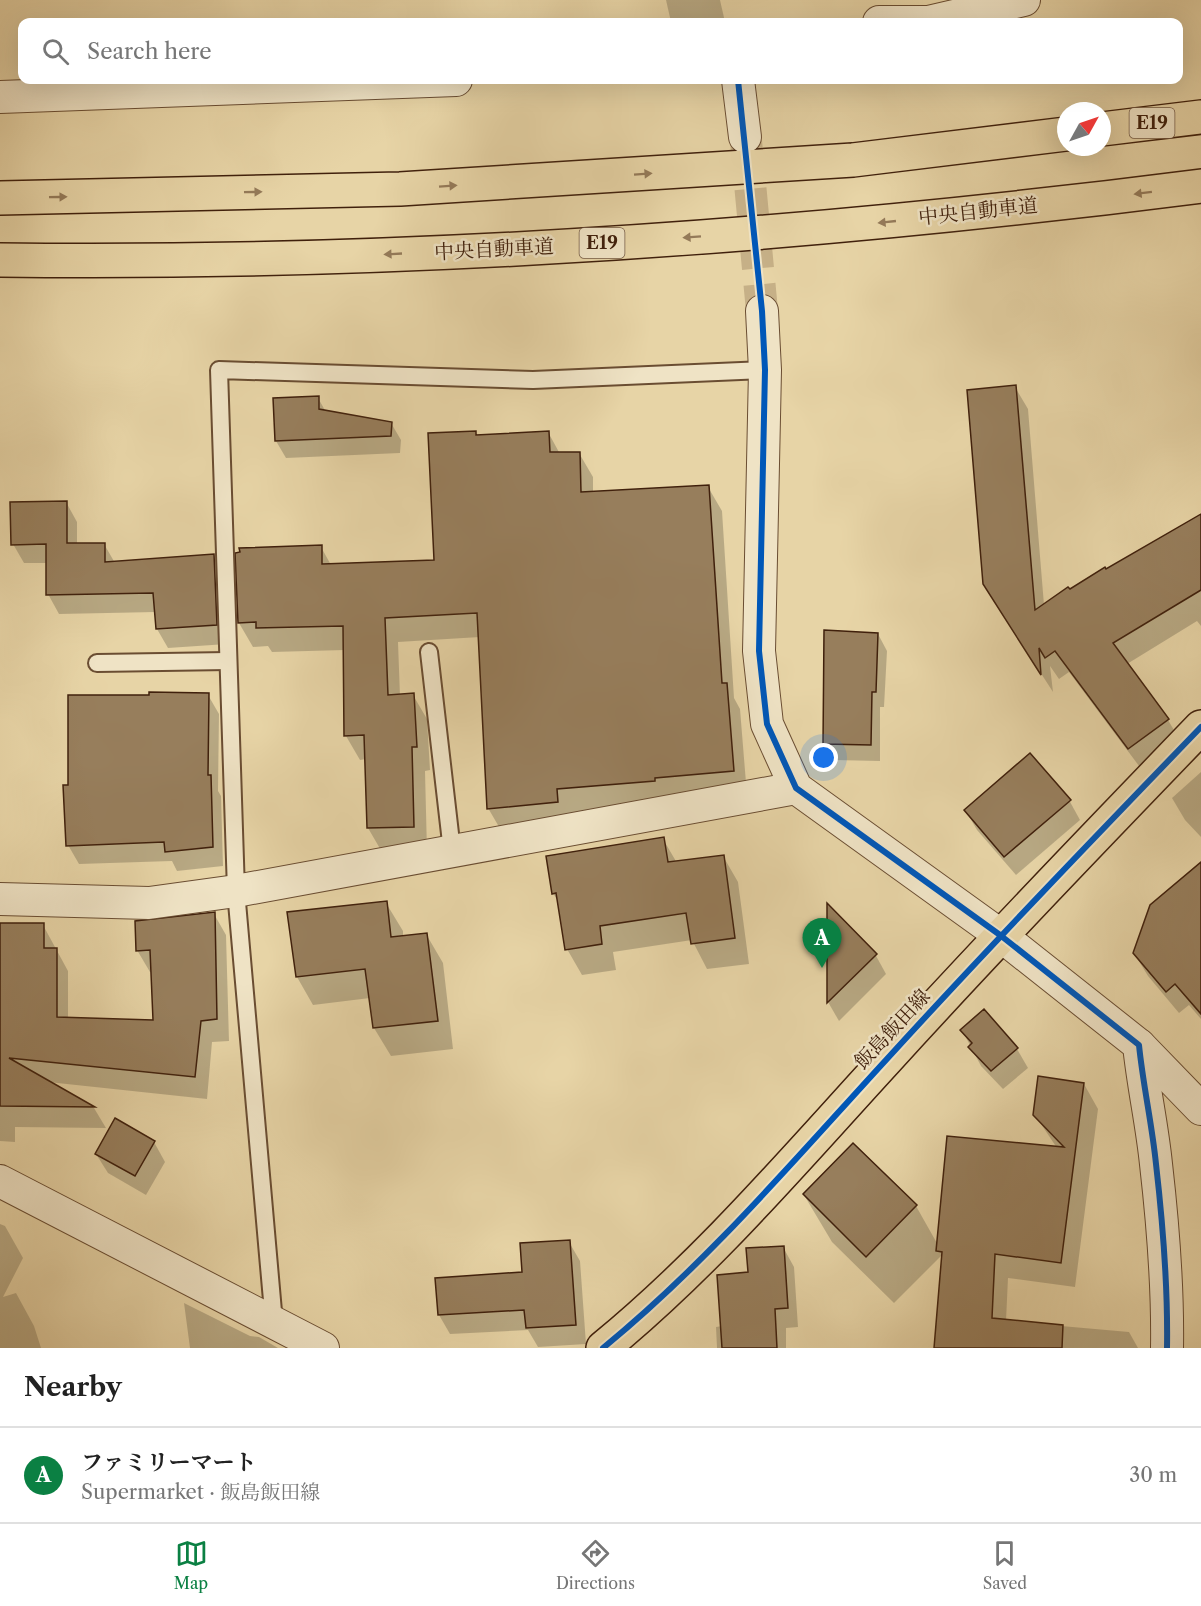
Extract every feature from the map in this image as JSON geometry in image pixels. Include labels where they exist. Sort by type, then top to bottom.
[{"type":"main road","name":"E19","points":[[1111,128],[1201,117]]},
{"type":"main road","points":[[0,198],[400,189],[853,160],[1057,135]]},
{"type":"main road","name":"中央自動車道","points":[[0,260],[161,261],[382,255],[629,242],[874,223],[1201,186]]},
{"type":"main road","name":"飯島飯田線","points":[[603,1348],[645,1313],[770,1185],[1000,935],[1201,727]]},
{"type":"street","points":[[882,18],[892,0]]},
{"type":"street","points":[[930,18],[940,0]]},
{"type":"street","points":[[945,18],[1024,0]]},
{"type":"street","points":[[0,97],[349,84]]},
{"type":"street","points":[[738,84],[745,137]]},
{"type":"street","points":[[762,311],[765,370],[759,651],[767,724],[796,788],[1000,935],[1139,1045],[1200,1106]]},
{"type":"street","points":[[0,899],[149,903],[236,891],[796,788]]},
{"type":"street","points":[[1139,1045],[1145,1100],[1156,1162],[1167,1309],[1167,1348]]},
{"type":"street","points":[[0,1181],[323,1348]]},
{"type":"lane","points":[[274,1323],[236,891],[219,370],[533,380],[765,370]]},
{"type":"lane","points":[[429,652],[452,851]]},
{"type":"lane","points":[[97,663],[228,661]]},
{"type":"building","points":[[1016,385],[1035,610],[1068,587],[1070,589],[1201,514],[1201,590],[1113,643],[1169,719],[1128,749],[1055,651],[1045,658],[1039,648],[1041,675],[983,584],[967,390]]},
{"type":"building","points":[[319,396],[319,409],[392,422],[391,436],[275,441],[273,398]]},
{"type":"building","points":[[476,431],[476,435],[549,431],[550,452],[580,452],[581,492],[709,485],[722,683],[727,683],[734,771],[655,778],[655,781],[557,789],[558,802],[487,809],[477,613],[385,618],[388,695],[414,693],[417,747],[412,747],[414,827],[367,828],[364,735],[344,736],[343,626],[256,628],[256,622],[238,623],[235,553],[240,552],[239,548],[322,545],[322,564],[434,560],[428,433]]},
{"type":"building","points":[[67,501],[67,543],[105,543],[105,562],[214,554],[217,625],[156,629],[153,593],[46,595],[46,544],[11,545],[10,502]]},
{"type":"building","points":[[824,630],[878,633],[876,692],[872,692],[871,745],[823,744]]},
{"type":"building","points":[[149,692],[209,693],[208,775],[211,775],[213,847],[165,852],[164,842],[66,846],[63,785],[68,785],[68,695],[149,695]]},
{"type":"building","points":[[1030,753],[1071,800],[1004,857],[964,810]]},
{"type":"building","points":[[664,837],[668,862],[724,855],[735,938],[691,944],[686,913],[600,926],[602,944],[565,950],[556,893],[552,894],[546,856]]},
{"type":"building","points":[[1201,862],[1201,1014],[1175,984],[1166,992],[1133,953],[1150,905]]},
{"type":"building","points":[[387,901],[391,937],[427,933],[438,1021],[373,1028],[365,969],[296,977],[287,912]]},
{"type":"building","points":[[827,903],[877,954],[827,1003]]},
{"type":"building","points":[[215,912],[217,1019],[201,1021],[195,1077],[9,1058],[95,1107],[0,1106],[0,923],[44,923],[44,948],[57,948],[57,1017],[153,1020],[150,950],[136,951],[135,921]]},
{"type":"building","points":[[984,1009],[1018,1048],[991,1071],[968,1047],[972,1043],[960,1030]]},
{"type":"building","points":[[1038,1076],[1084,1083],[1061,1263],[995,1254],[992,1318],[1063,1325],[1062,1348],[934,1348],[942,1252],[936,1251],[947,1136],[1064,1147],[1033,1115]]},
{"type":"building","points":[[115,1118],[155,1141],[135,1176],[95,1154]]},
{"type":"building","points":[[853,1143],[917,1205],[866,1257],[803,1194]]},
{"type":"building","points":[[570,1240],[576,1325],[526,1328],[524,1310],[438,1315],[435,1278],[522,1272],[520,1243]]},
{"type":"building","points":[[784,1246],[788,1308],[775,1309],[777,1348],[722,1348],[717,1275],[748,1272],[746,1248]]},
{"type":"tunnel","points":[[746,141],[762,311]]},
{"type":"cycle path","points":[[738,84],[762,311],[765,370],[759,651],[767,724],[796,788],[1000,935],[1139,1045],[1161,1210],[1166,1279],[1167,1348]]},
{"type":"cycle path","points":[[603,1348],[678,1281],[750,1209],[964,976],[1201,727]]},
{"type":"place","name":"ファミリーマート","points":[[822,968]]}]
